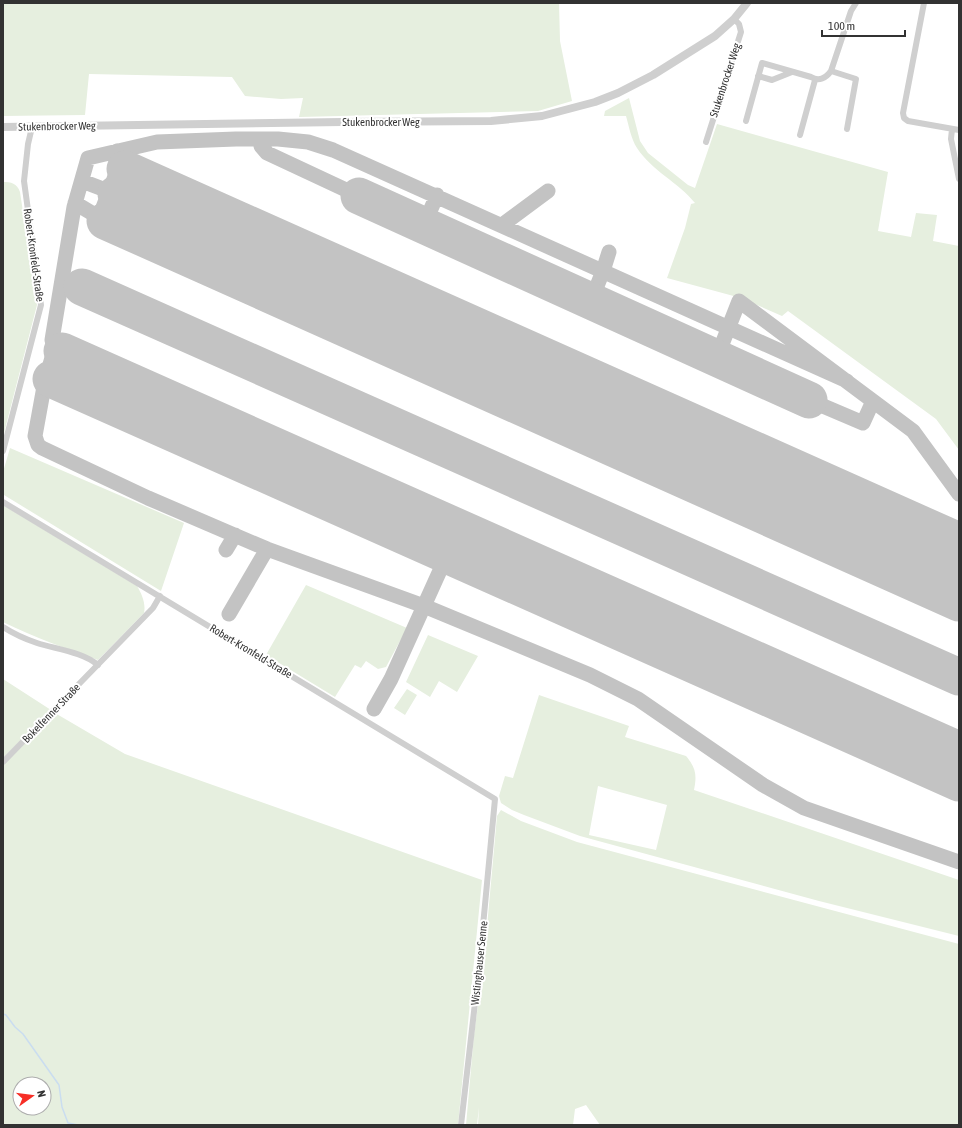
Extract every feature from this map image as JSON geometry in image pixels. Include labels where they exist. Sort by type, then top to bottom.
[{"type":"street","name":"Stukenbrocker Weg","points":[[3,127],[491,121],[542,116],[582,106],[618,93],[653,75],[695,50],[715,36],[734,19],[747,3]]},
{"type":"street","points":[[746,121],[762,64],[811,77],[815,80],[821,80],[827,77],[831,71],[851,11],[856,3]]},
{"type":"street","points":[[924,3],[903,113],[904,118],[908,121],[959,130]]},
{"type":"street","name":"Stukenbrocker Weg","points":[[706,142],[741,32],[739,24],[734,19]]},
{"type":"street","points":[[831,71],[856,79],[847,129]]},
{"type":"street","points":[[758,76],[772,80],[792,72]]},
{"type":"street","points":[[800,135],[815,80]]},
{"type":"street","name":"Robert-Kronfeld-Straße","points":[[3,451],[41,305],[24,181],[28,144],[32,127]]},
{"type":"street","points":[[952,129],[951,139],[959,179]]},
{"type":"street","name":"Robert-Kronfeld-Straße","points":[[3,502],[487,794],[495,799],[496,802]]},
{"type":"street","name":"Bokelfenner Straße","points":[[3,762],[154,606],[160,596]]},
{"type":"street","points":[[3,627],[26,639],[74,654],[98,664]]},
{"type":"street","name":"Wistinghauser Senne","points":[[461,1125],[496,802]]},
{"type":"green space","points":[[3,3],[559,3],[560,41],[572,101],[538,111],[299,117],[303,98],[281,99],[245,96],[232,77],[89,74],[85,115],[3,116]]},
{"type":"green space","points":[[629,98],[640,141],[648,153],[688,185],[695,188],[717,124],[888,172],[878,231],[911,237],[916,213],[937,215],[933,241],[959,246],[959,450],[936,419],[788,311],[782,316],[741,298],[667,278],[685,228],[691,204],[695,203],[643,156],[633,141],[626,116],[604,116],[605,111]]},
{"type":"green space","points":[[3,182],[13,184],[20,192],[37,305],[3,437]]},
{"type":"green space","points":[[10,448],[184,523],[161,591],[4,495],[3,472]]},
{"type":"green space","points":[[3,505],[137,586],[143,599],[144,613],[98,660],[26,633],[3,622]]},
{"type":"green space","points":[[306,585],[407,628],[386,667],[378,669],[366,661],[361,668],[355,665],[335,697],[266,655]]},
{"type":"green space","points":[[428,635],[478,656],[457,692],[439,681],[430,697],[406,682]]},
{"type":"green space","points":[[3,679],[51,710],[3,758]]},
{"type":"green space","points":[[407,689],[417,695],[405,715],[394,708]]},
{"type":"green space","points":[[539,695],[629,726],[625,737],[686,756],[692,764],[695,772],[694,790],[959,880],[959,936],[819,901],[580,836],[512,810],[501,803],[499,796],[505,776],[513,778]],"holes":[[[598,786],[667,805],[656,850],[589,835]]]},
{"type":"green space","points":[[55,713],[125,754],[482,880],[458,1125],[3,1125],[3,765]]},
{"type":"green space","points":[[501,810],[521,821],[577,842],[959,944],[959,1125],[600,1125],[586,1105],[575,1109],[573,1125],[478,1125],[479,1107],[477,1125],[466,1125],[474,1035],[484,960],[497,816]]},
{"type":"waterway","points":[[3,1014],[6,1015],[15,1027],[23,1034],[59,1085],[62,1107],[68,1123],[78,1125]]},
{"type":"taxiway","points":[[260,139],[261,146],[267,153],[359,196]]},
{"type":"taxiway","points":[[847,381],[333,150],[308,142],[278,139],[157,142],[88,158],[74,207],[52,340],[55,348],[45,381],[35,436],[38,445],[42,448],[148,498],[267,549],[424,606],[590,675],[638,699],[763,785],[804,808],[959,862]]},
{"type":"taxiway","points":[[99,218],[119,166],[117,151]]},
{"type":"taxiway","points":[[82,181],[116,194]]},
{"type":"taxiway","points":[[502,225],[548,191]]},
{"type":"taxiway","points":[[424,225],[437,195]]},
{"type":"taxiway","points":[[75,203],[105,221]]},
{"type":"taxiway","points":[[591,301],[609,252]]},
{"type":"taxiway","points":[[717,357],[739,301],[913,431],[959,494]]},
{"type":"taxiway","points":[[809,400],[863,423],[873,401]]},
{"type":"taxiway","points":[[246,465],[257,438]]},
{"type":"taxiway","points":[[833,547],[853,494]]},
{"type":"taxiway","points":[[226,550],[235,535]]},
{"type":"taxiway","points":[[229,614],[267,549]]},
{"type":"taxiway","points":[[374,709],[391,679],[447,555]]},
{"type":"taxiway","points":[[773,700],[784,672]]},
{"type":"runway","points":[[125,169],[959,541]]},
{"type":"runway","points":[[116,194],[959,571]]},
{"type":"runway","points":[[359,196],[809,400]]},
{"type":"runway","points":[[105,221],[959,603]]},
{"type":"runway","points":[[82,287],[959,677]]},
{"type":"runway","points":[[62,351],[959,750]]},
{"type":"runway","points":[[51,379],[959,783]]}]
